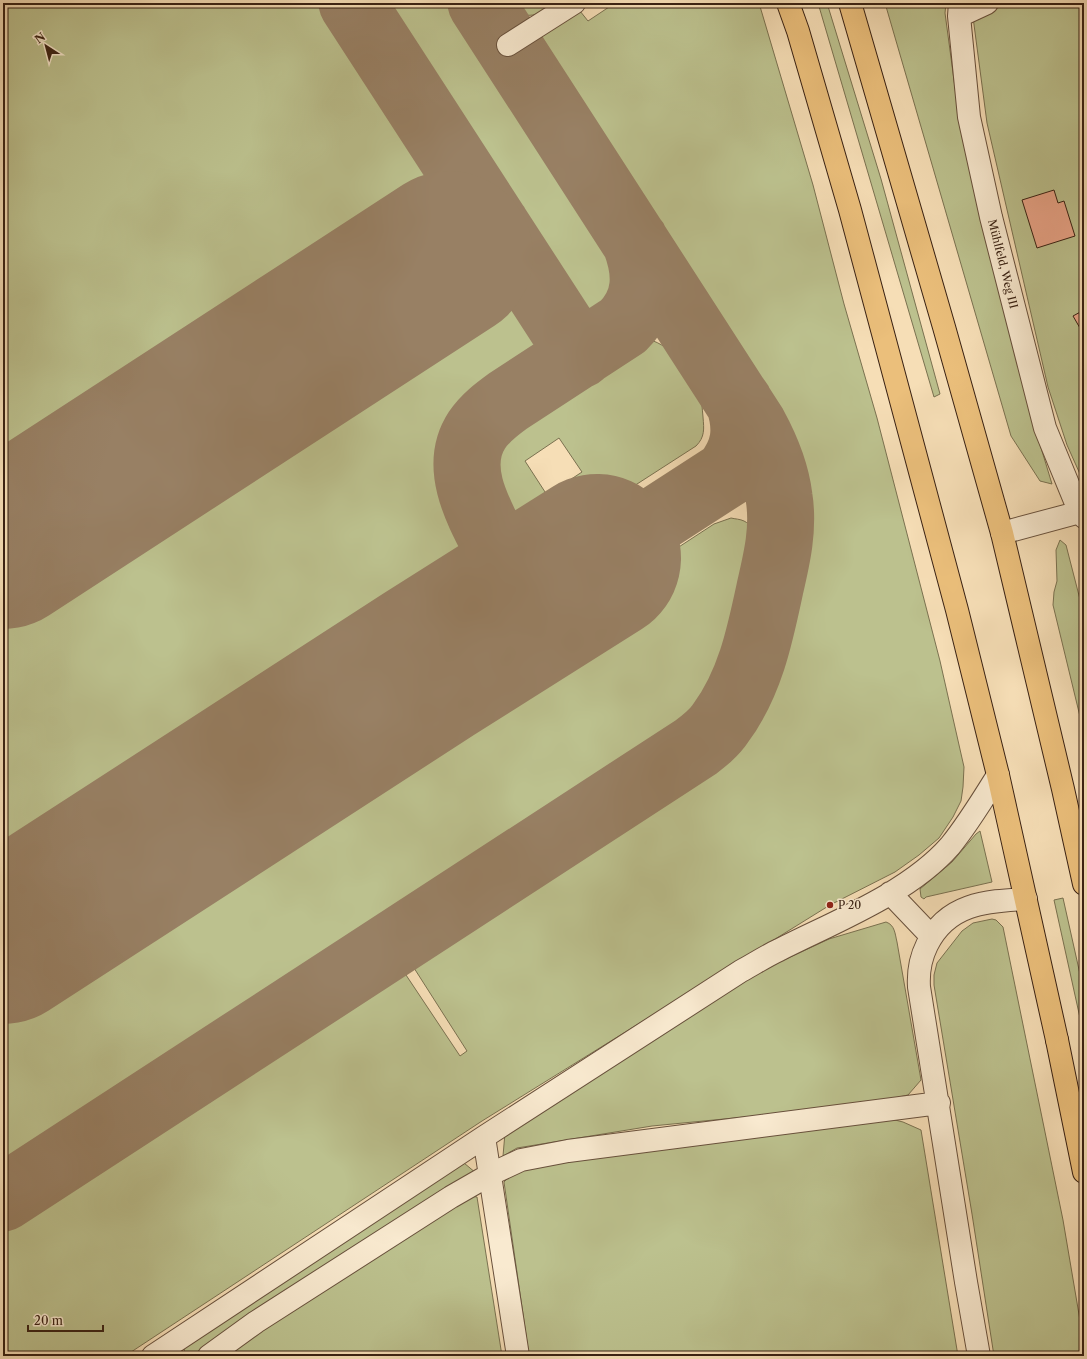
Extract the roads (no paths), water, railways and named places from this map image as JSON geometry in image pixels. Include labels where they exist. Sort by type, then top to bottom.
[{"type":"main road","points":[[788,3],[798,31],[850,210],[957,610],[998,775],[1057,1040],[1084,1172]]},
{"type":"main road","points":[[850,3],[944,327],[1002,534],[1084,884]]},
{"type":"street","points":[[508,45],[574,3]]},
{"type":"street","points":[[959,10],[987,3]]},
{"type":"street","name":"Mühlfeld, Weg III","points":[[959,10],[969,117],[991,217],[1045,428],[1083,513]]},
{"type":"street","points":[[1002,534],[1083,513]]},
{"type":"street","points":[[153,1356],[484,1137],[741,971],[777,951],[872,904],[890,893],[920,872],[950,846],[974,813],[998,775]]},
{"type":"street","points":[[890,893],[931,936]]},
{"type":"street","points":[[980,1356],[966,1282],[918,977],[919,967],[931,936],[944,922],[957,912],[972,905],[994,901],[1026,899]]},
{"type":"street","points":[[209,1356],[269,1314],[451,1197],[491,1174],[521,1160],[568,1151],[939,1103]]},
{"type":"street","points":[[484,1137],[491,1174],[518,1356]]},
{"type":"place","name":"P 20","points":[[830,905]]}]
